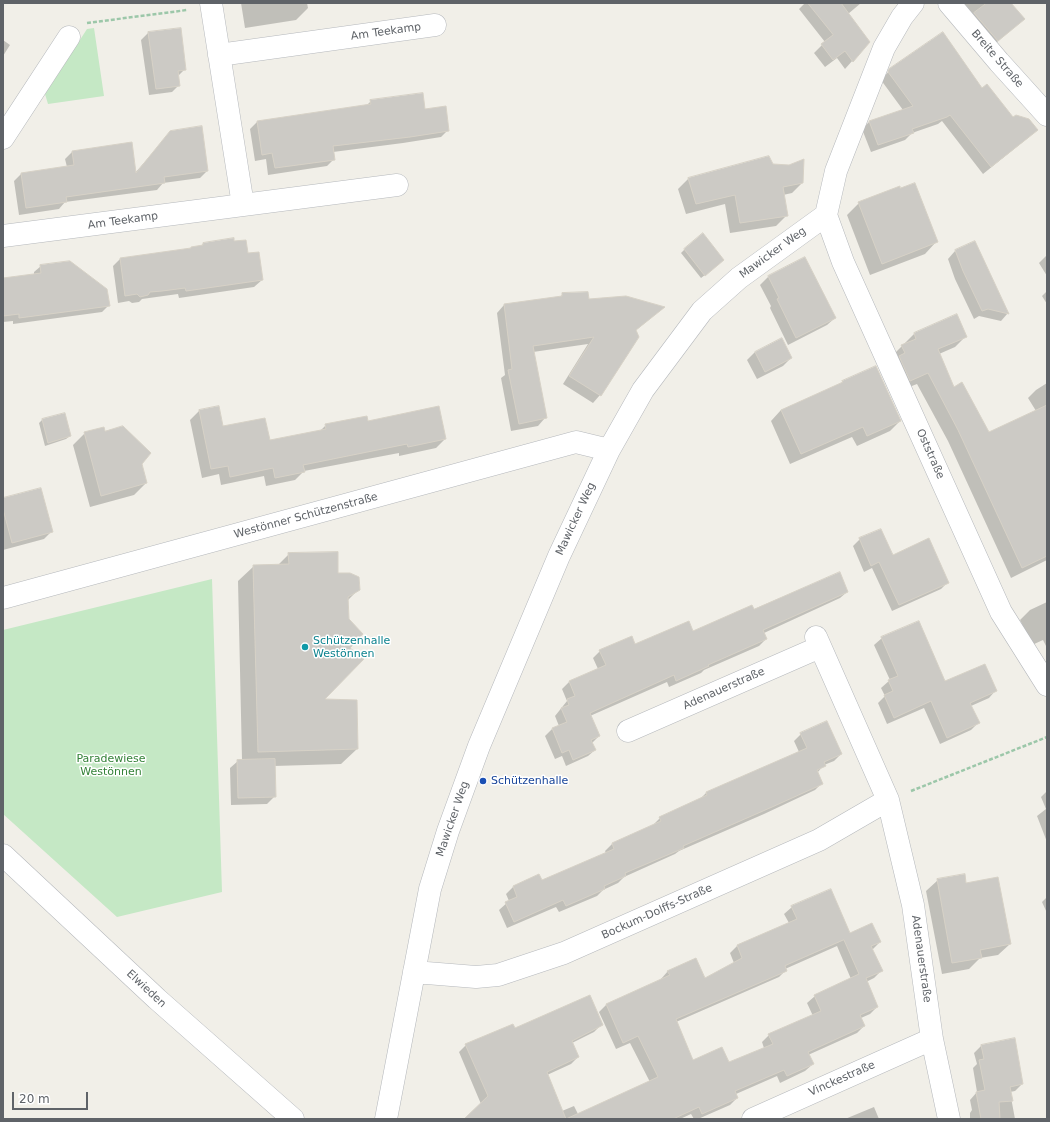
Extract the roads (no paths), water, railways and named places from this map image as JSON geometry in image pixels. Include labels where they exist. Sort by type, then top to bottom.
[{"type":"street","points":[[826,215],[836,171],[884,48],[902,17],[914,3]]},
{"type":"street","name":"Breite Straße","points":[[949,3],[999,62],[1047,115]]},
{"type":"street","points":[[212,4],[243,205]]},
{"type":"street","name":"Am Teekamp","points":[[219,55],[435,25]]},
{"type":"street","points":[[3,138],[69,37]]},
{"type":"street","name":"Am Teekamp","points":[[3,236],[397,185]]},
{"type":"street","name":"Mawicker Weg","points":[[386,1119],[430,889],[448,831],[479,746],[559,556],[609,450],[643,390],[702,311],[739,278],[826,215]]},
{"type":"street","name":"Oststraße","points":[[826,215],[846,269],[1001,612],[1047,685]]},
{"type":"street","name":"Westönner Schützenstraße","points":[[3,598],[563,445],[576,442],[609,450]]},
{"type":"street","name":"Adenauerstraße","points":[[628,731],[818,642],[888,800],[913,905],[932,1039],[949,1119]]},
{"type":"street","name":"Bockum-Dolffs-Straße","points":[[414,972],[476,976],[498,975],[564,953],[819,840],[888,800]]},
{"type":"street","name":"Elwieden","points":[[3,855],[157,999],[293,1119]]},
{"type":"street","name":"Vinckestraße","points":[[753,1119],[932,1039]]},
{"type":"place","name":"Schützenhalle Westönnen","points":[[305,647]]},
{"type":"place","name":"Schützenhalle","points":[[483,781]]},
{"type":"park label","name":"Paradewiese Westönnen","points":[[111,765]]}]
